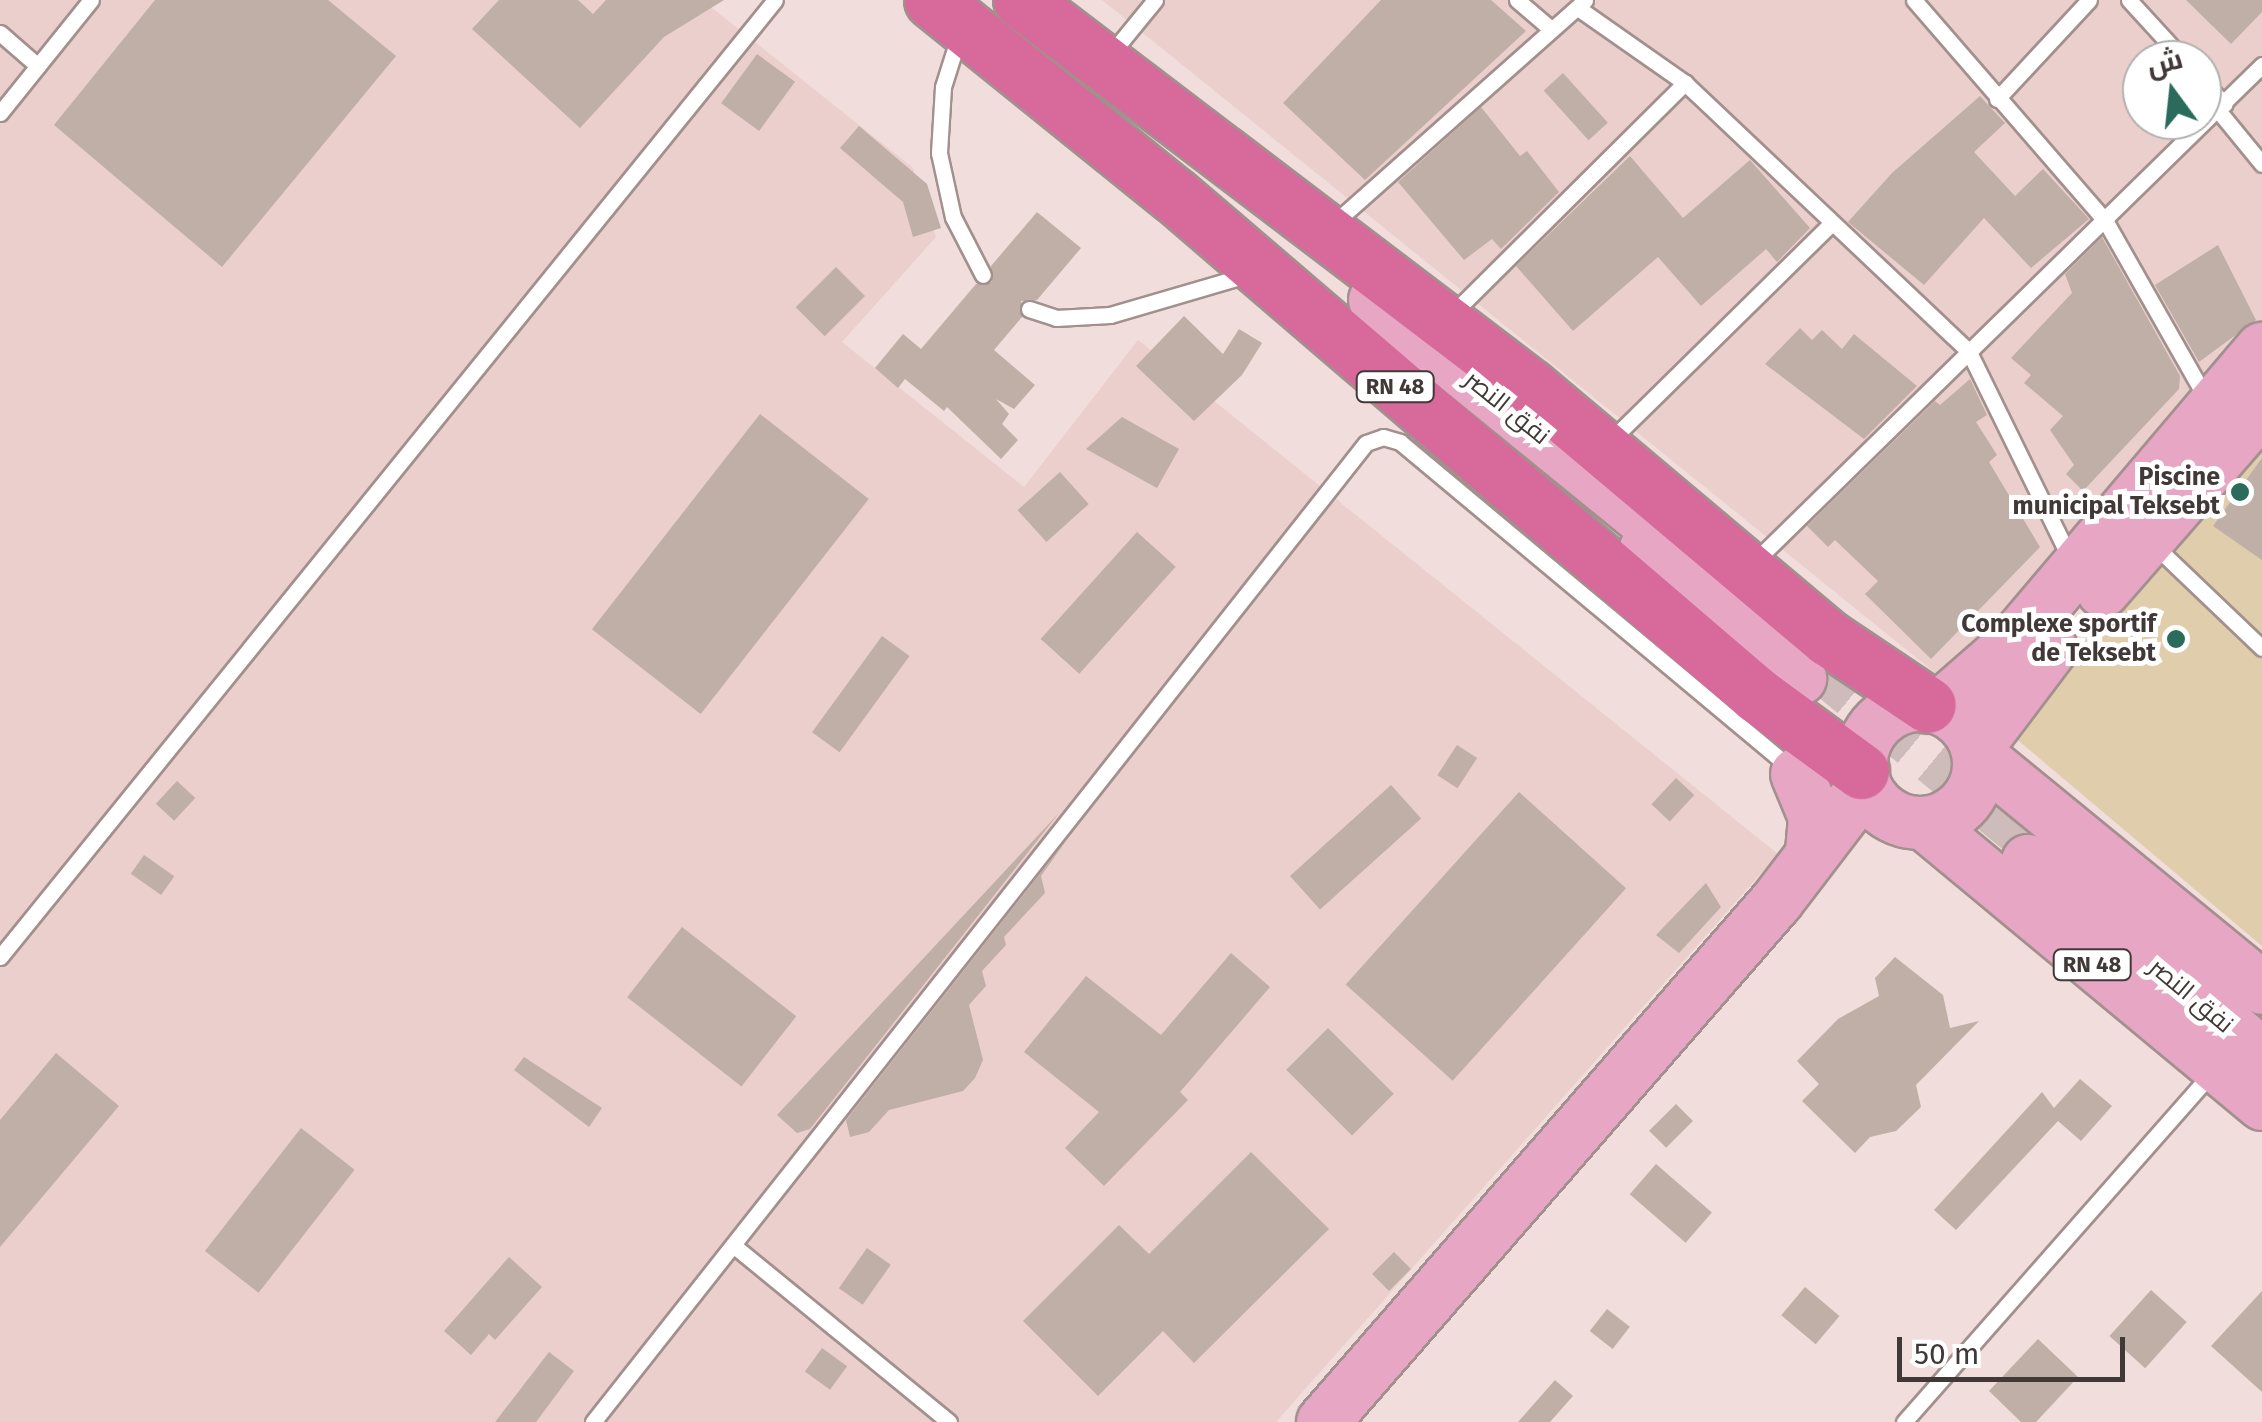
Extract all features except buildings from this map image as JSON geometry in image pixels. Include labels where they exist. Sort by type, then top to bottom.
[{"type":"highway","points":[[1021,0],[1445,321],[1828,638],[1934,706]]},
{"type":"highway","name":"RN 48","points":[[957,8],[1259,272],[1757,694],[1860,790]]},
{"type":"main road","name":"نفق النصر","points":[[1174,195],[1229,221],[1807,669],[1246,194],[1212,145]]},
{"type":"main road","points":[[1860,790],[1943,818],[1971,793],[1978,752],[2030,672],[2149,540],[2237,409],[2262,349]]},
{"type":"main road","points":[[1323,1422],[1655,1043],[1860,790],[1873,727],[1898,709],[1934,706],[1994,664],[2076,570],[2237,409]]},
{"type":"main road","points":[[1934,706],[1962,723],[1978,752],[2262,988]]},
{"type":"main road","points":[[1655,1043],[1860,790]]},
{"type":"main road","name":"RN 48","points":[[1860,790],[2240,1061],[2262,1104]]},
{"type":"main road","name":"نفق النصر","points":[[2240,1061],[2034,853],[2262,1031]]},
{"type":"lane","points":[[0,114],[91,0]]},
{"type":"lane","points":[[0,957],[775,0]]},
{"type":"lane","points":[[1103,64],[1156,0]]},
{"type":"lane","points":[[1516,0],[1552,29]]},
{"type":"lane","points":[[1914,0],[2106,222],[2237,409]]},
{"type":"lane","points":[[1997,99],[2089,0]]},
{"type":"lane","points":[[2129,0],[2166,40]]},
{"type":"lane","points":[[1327,230],[1581,4],[1685,83],[1830,225],[1969,352],[2076,570]]},
{"type":"lane","points":[[957,8],[942,86],[939,152],[953,217],[983,275]]},
{"type":"lane","points":[[0,33],[38,66]]},
{"type":"lane","points":[[2222,104],[2262,65]]},
{"type":"lane","points":[[1445,321],[1685,83]]},
{"type":"lane","points":[[2222,109],[2262,164]]},
{"type":"lane","points":[[1746,569],[2187,140]]},
{"type":"lane","points":[[1603,448],[1830,225]]},
{"type":"lane","points":[[1029,309],[1056,318],[1110,315],[1259,272]]},
{"type":"lane","points":[[593,1422],[1374,438],[1400,442],[1860,790]]},
{"type":"lane","points":[[2149,540],[2262,648]]},
{"type":"lane","points":[[1904,1422],[2240,1061]]},
{"type":"lane","points":[[733,1246],[949,1422]]},
{"type":"shaded area","points":[[0,0],[702,0],[913,168],[936,237],[842,342],[1024,487],[1138,340],[1778,854],[1276,1422],[0,1422]]},
{"type":"shaded area","points":[[1102,0],[2262,0],[2262,325],[1950,685]]},
{"type":"shaded area","name":"Complexe sportif de Teksebt","points":[[2262,438],[2262,946],[2007,731]]},
{"type":"tunnel","points":[[1814,660],[2040,846]]},
{"type":"place","name":"Piscine municipal Teksebt","points":[[2240,492]]},
{"type":"place","name":"Complexe sportif de Teksebt","points":[[2176,639]]}]
